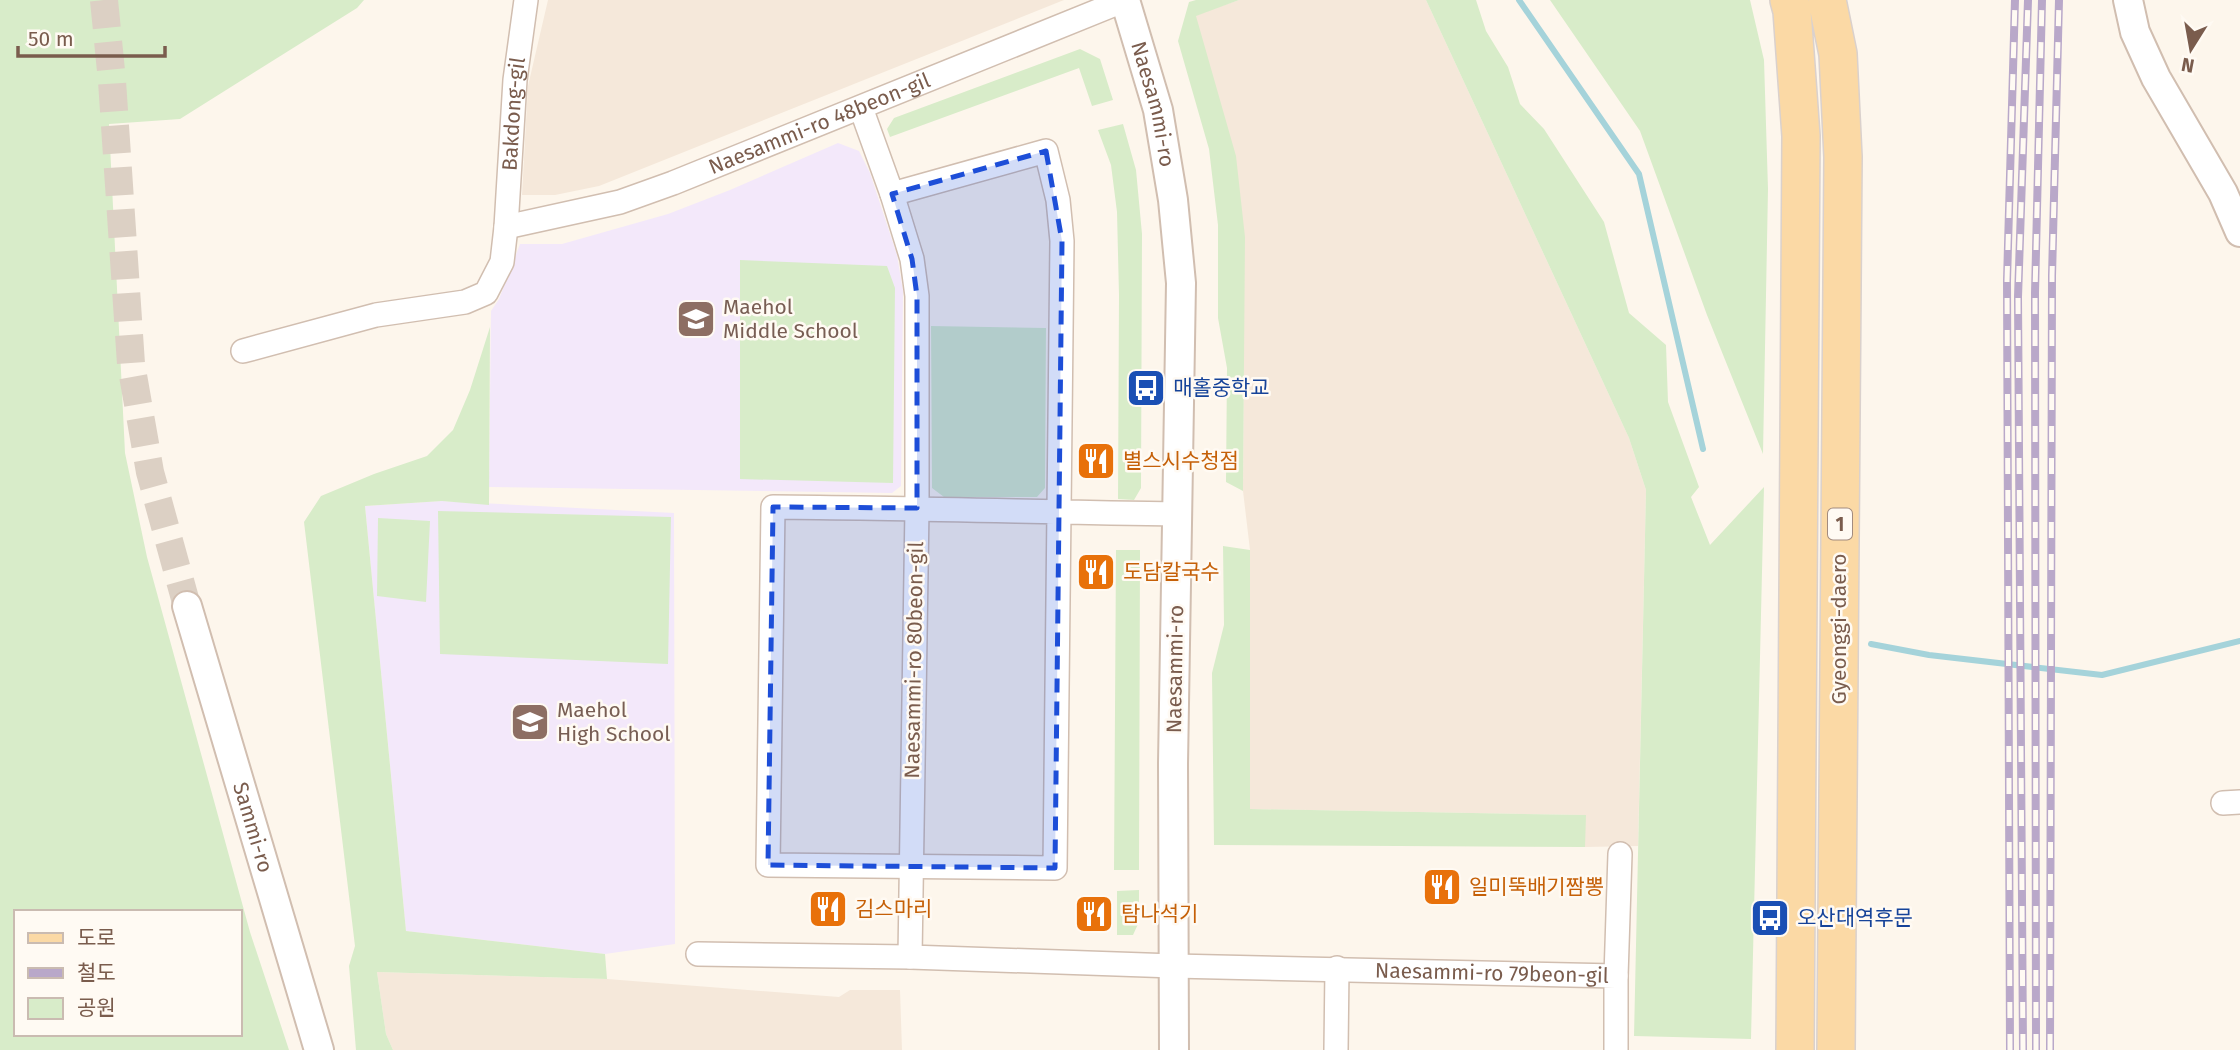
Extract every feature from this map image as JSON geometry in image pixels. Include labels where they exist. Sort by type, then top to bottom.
[{"type":"main road","name":"Gyeonggi-daero","points":[[1789,0],[1801,136],[1795,1050]]},
{"type":"main road","name":"Gyeonggi-daero","points":[[1828,0],[1838,54],[1843,157],[1836,1050]]},
{"type":"street","name":"Bakdong-gil","points":[[243,351],[376,315],[465,302],[486,293],[502,262],[515,80],[526,0]]},
{"type":"street","name":"Naesammi-ro 48beon-gil","points":[[506,227],[621,202],[1125,0]]},
{"type":"street","name":"Naesammi-ro","points":[[1125,0],[1158,110],[1173,200],[1181,283],[1173,764],[1174,1050]]},
{"type":"street","points":[[2128,0],[2135,32],[2155,78],[2223,193],[2240,232]]},
{"type":"street","name":"Naesammi-ro 80beon-gil","points":[[860,108],[892,194],[912,259],[917,296],[917,508],[910,957]]},
{"type":"street","points":[[892,194],[1046,151],[1058,200],[1062,241],[1059,512],[1055,868],[768,865],[773,507],[917,508],[1059,512],[1178,514]]},
{"type":"street","name":"Sammi-ro","points":[[187,606],[319,1050]]},
{"type":"street","points":[[1616,975],[1620,853]]},
{"type":"street","points":[[698,954],[910,957],[1174,966]]},
{"type":"street","name":"Naesammi-ro 79beon-gil","points":[[1174,966],[1616,975],[1616,1050]]},
{"type":"street","points":[[1336,1050],[1337,968]]},
{"type":"highlighted area","points":[[1046,151],[1062,241],[1055,868],[768,865],[773,507],[917,508],[917,296],[912,259],[892,194]]},
{"type":"shaded area","points":[[548,0],[1064,0],[599,186],[555,195],[522,195],[528,86]]},
{"type":"shaded area","points":[[1239,0],[1426,0],[1629,438],[1646,490],[1638,846],[1585,847],[1585,815],[1250,809],[1250,550],[1243,491],[1244,348],[1195,15]]},
{"type":"shaded area","name":"Maehol Middle School","points":[[838,143],[859,151],[870,173],[897,255],[903,291],[901,486],[892,493],[489,487],[491,311],[499,299],[520,244],[562,244],[668,214]]},
{"type":"shaded area","name":"Maehol High School","points":[[442,501],[674,513],[675,944],[605,954],[406,931],[365,506]]},
{"type":"shaded area","points":[[377,972],[607,979],[839,997],[850,990],[900,990],[902,1050],[393,1050],[386,1034]]},
{"type":"green space","points":[[0,0],[364,0],[357,8],[180,119],[109,124],[125,453],[147,557],[250,932],[289,1050],[0,1050]]},
{"type":"green space","points":[[1239,0],[1196,16],[1236,156],[1245,237],[1243,491],[1226,482],[1227,368],[1218,318],[1218,225],[1209,149],[1178,41],[1189,2]]},
{"type":"green space","points":[[1426,0],[1476,0],[1486,31],[1508,67],[1520,104],[1544,129],[1604,222],[1629,313],[1666,345],[1668,402],[1699,487],[1691,497],[1710,545],[1764,487],[1751,1039],[1634,1036],[1646,490],[1629,438]]},
{"type":"green space","points":[[1550,0],[1750,0],[1764,60],[1768,189],[1763,454],[1707,315],[1640,131]]},
{"type":"green space","points":[[1080,49],[1100,59],[1113,100],[1092,106],[1079,68],[890,137],[887,129],[894,118]]},
{"type":"green space","points":[[1123,124],[1136,170],[1142,234],[1141,488],[1134,500],[1118,499],[1117,212],[1111,165],[1098,130]]},
{"type":"green space","points":[[740,260],[887,266],[895,288],[893,483],[740,479]]},
{"type":"green space","points":[[931,326],[1046,328],[1045,488],[1037,497],[944,497],[932,488]]},
{"type":"green space","points":[[490,327],[489,505],[442,501],[365,506],[406,931],[605,954],[607,979],[377,972],[386,1034],[393,1050],[356,1050],[349,966],[355,946],[304,522],[321,496],[427,456],[453,430],[470,390]]},
{"type":"green space","points":[[438,511],[671,517],[668,664],[440,654]]},
{"type":"green space","points":[[378,518],[430,521],[426,602],[377,596]]},
{"type":"green space","points":[[1223,546],[1250,550],[1250,809],[1586,815],[1585,847],[1214,845],[1212,673],[1224,625]]},
{"type":"green space","points":[[1116,550],[1140,550],[1139,870],[1114,870]]},
{"type":"green space","points":[[1139,890],[1139,922],[1133,935],[1117,935],[1117,891]]},
{"type":"waterway","points":[[1519,0],[1639,174],[1703,449]]},
{"type":"waterway","points":[[1871,644],[1929,655],[2102,675],[2240,641]]},
{"type":"tunnel","points":[[104,0],[131,364],[150,472],[187,606]]},
{"type":"railway","points":[[2010,1050],[2007,281],[2015,0]]},
{"type":"railway","points":[[2023,1050],[2018,297],[2028,0]]},
{"type":"railway","points":[[2036,1050],[2035,293],[2042,0]]},
{"type":"railway","points":[[2050,1050],[2052,276],[2059,0]]},
{"type":"place","name":"Maehol Middle School","points":[[696,319]]},
{"type":"place","name":"매홀중학교","points":[[1146,388]]},
{"type":"place","name":"별스시수청점","points":[[1096,461]]},
{"type":"place","name":"도담칼국수","points":[[1096,572]]},
{"type":"place","name":"Maehol High School","points":[[530,722]]},
{"type":"place","name":"일미뚝배기짬뽕","points":[[1442,887]]},
{"type":"place","name":"김스마리","points":[[828,909]]},
{"type":"place","name":"탐나석기","points":[[1094,914]]},
{"type":"place","name":"오산대역후문","points":[[1770,918]]}]
